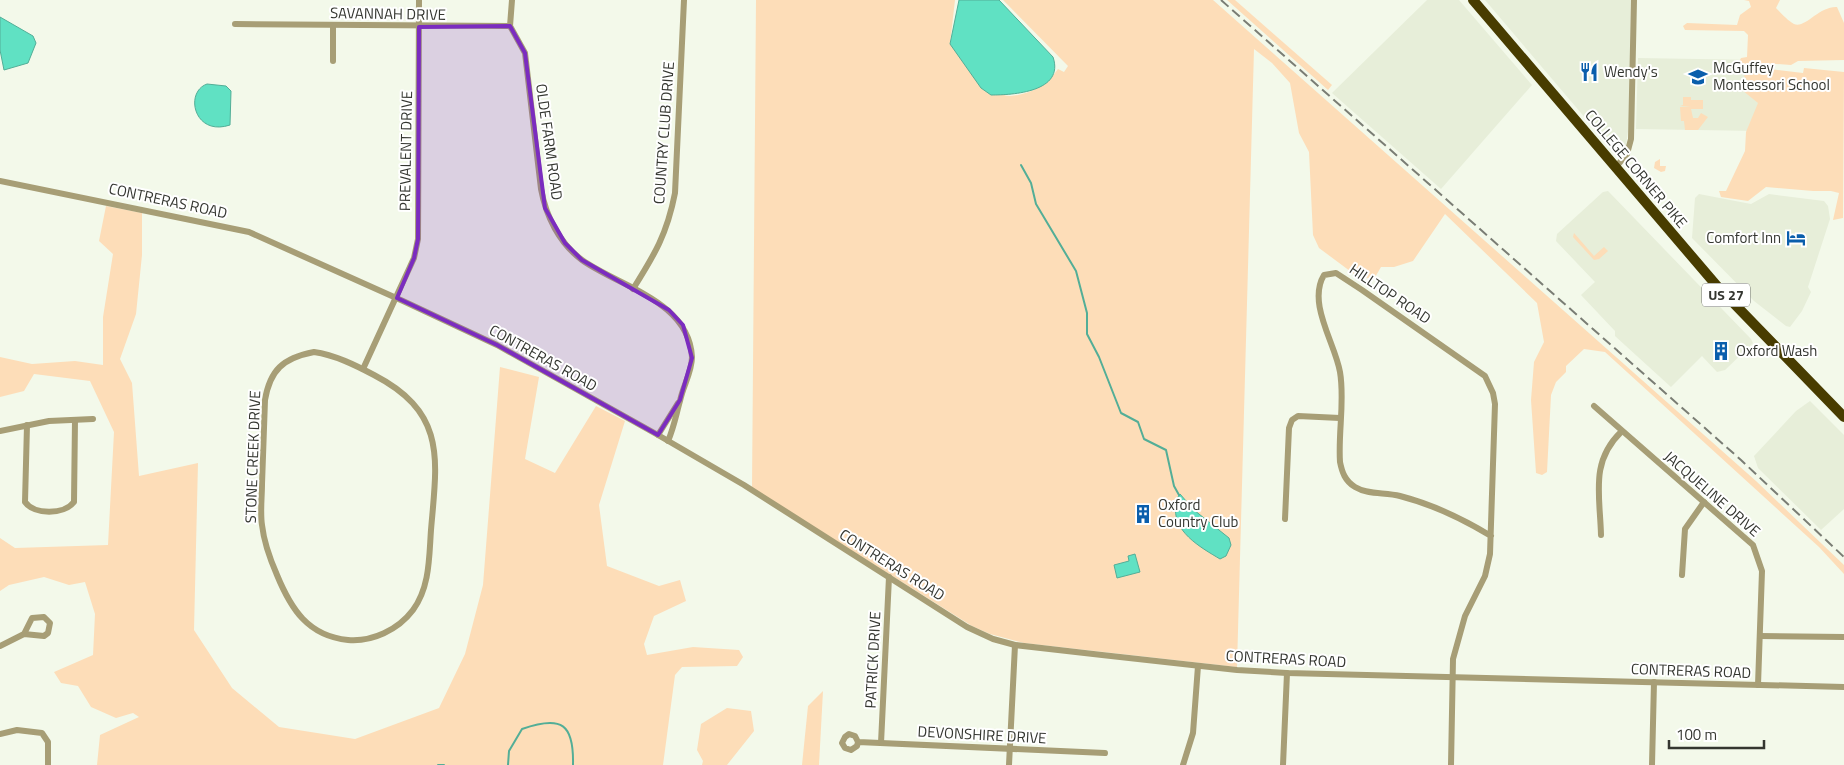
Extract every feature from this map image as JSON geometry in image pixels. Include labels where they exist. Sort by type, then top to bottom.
[{"type":"highway","name":"COLLEGE CORNER PIKE","points":[[1473,0],[1723,292],[1844,417]]},
{"type":"street","name":"PREVALENT DRIVE","points":[[397,298],[414,258],[418,238],[419,0]]},
{"type":"street","points":[[510,26],[512,0]]},
{"type":"street","name":"COUNTRY CLUB DRIVE","points":[[633,288],[659,248],[669,223],[675,193],[684,0]]},
{"type":"street","points":[[1615,168],[1627,154],[1631,139],[1634,0]]},
{"type":"street","name":"SAVANNAH DRIVE","points":[[235,24],[419,27],[510,26]]},
{"type":"street","points":[[332,26],[332,61]]},
{"type":"street","name":"OLDE FARM ROAD","points":[[510,26],[525,53],[541,189],[549,217],[565,243],[582,260],[669,310],[683,325],[689,341],[692,358],[676,422],[668,441]]},
{"type":"street","name":"CONTRERAS ROAD","points":[[0,181],[221,224],[249,232],[397,298],[497,346],[658,435],[744,485],[967,627],[1015,645],[1198,666],[1287,673],[1844,687]]},
{"type":"street","name":"HILLTOP ROAD","points":[[1451,765],[1453,659],[1465,616],[1485,576],[1490,554],[1491,536],[1495,404],[1490,382],[1485,376],[1386,306],[1336,274],[1328,273],[1320,281],[1320,307],[1323,324],[1340,372],[1340,462],[1348,483],[1367,491],[1402,496],[1468,522],[1491,536]]},
{"type":"street","points":[[363,369],[397,298]]},
{"type":"street","name":"STONE CREEK DRIVE","points":[[314,352],[329,354],[363,369],[393,384],[420,412],[434,443],[436,464],[428,569],[420,599],[402,622],[387,632],[360,641],[332,637],[316,631],[301,619],[288,601],[266,549],[261,523],[265,400],[268,384],[276,370],[297,355],[314,352]]},
{"type":"street","name":"OLDE FARM ROAD","points":[[658,435],[680,400]]},
{"type":"street","name":"JACQUELINE DRIVE","points":[[1594,406],[1621,432],[1745,536],[1758,553],[1762,571],[1758,685]]},
{"type":"street","points":[[1285,519],[1289,428],[1292,420],[1298,416],[1340,418]]},
{"type":"street","points":[[0,431],[62,419],[93,420]]},
{"type":"street","points":[[27,425],[25,502],[29,508],[37,510],[63,511],[70,508],[74,502],[75,420]]},
{"type":"street","points":[[1601,535],[1599,471],[1606,450],[1621,432]]},
{"type":"street","points":[[1682,575],[1685,529],[1704,502]]},
{"type":"street","name":"PATRICK DRIVE","points":[[881,743],[889,577]]},
{"type":"street","points":[[0,646],[24,634]]},
{"type":"street","points":[[1760,636],[1844,637]]},
{"type":"street","points":[[1009,765],[1015,645]]},
{"type":"street","points":[[1183,765],[1193,733],[1198,666]]},
{"type":"street","points":[[1283,765],[1287,673]]},
{"type":"street","points":[[1652,765],[1654,682]]},
{"type":"street","points":[[0,734],[16,730],[42,733],[48,742],[48,765]]},
{"type":"street","name":"DEVONSHIRE DRIVE","points":[[858,742],[1105,753]]},
{"type":"highlighted area","points":[[510,26],[525,53],[545,208],[565,243],[582,260],[669,310],[683,325],[692,358],[680,400],[658,435],[497,345],[397,298],[414,258],[418,239],[419,27]]},
{"type":"shaded area","points":[[756,0],[955,0],[950,44],[994,95],[1010,96],[1024,94],[1037,88],[1049,80],[1058,69],[1064,72],[1068,66],[1003,0],[1213,0],[1756,481],[1844,565],[1844,574],[1819,547],[1605,352],[1584,349],[1566,366],[1566,372],[1556,382],[1551,395],[1547,472],[1542,475],[1536,473],[1531,400],[1534,362],[1544,342],[1537,303],[1445,214],[1413,261],[1394,267],[1381,267],[1374,279],[1358,277],[1319,248],[1313,235],[1309,152],[1299,133],[1290,83],[1272,63],[1254,49],[1237,667],[1024,643],[990,634],[972,626],[752,488]]},
{"type":"shaded area","points":[[959,0],[999,0],[1053,57],[1055,69],[1051,78],[1035,89],[1012,94],[991,95],[981,88],[950,44]]},
{"type":"shaded area","points":[[1227,0],[1235,0],[1332,85],[1328,90]]},
{"type":"shaded area","points":[[1427,0],[1459,0],[1532,85],[1441,189],[1332,93]]},
{"type":"shaded area","points":[[1485,0],[1631,0],[1629,124],[1626,146],[1622,151],[1615,153]]},
{"type":"shaded area","points":[[1744,0],[1780,0],[1776,8],[1789,21],[1798,25],[1808,21],[1824,10],[1837,7],[1844,23],[1844,60],[1798,61],[1791,65],[1763,63],[1759,66],[1760,68],[1803,73],[1804,68],[1844,72],[1843,218],[1833,220],[1839,193],[1831,191],[1766,187],[1748,201],[1721,197],[1719,191],[1726,191],[1745,151],[1746,132],[1758,103],[1742,90],[1742,86],[1749,83],[1744,76],[1748,68],[1740,67],[1738,64],[1741,58],[1747,57],[1748,35],[1744,31],[1685,30],[1683,26],[1687,23],[1737,25],[1740,15],[1751,7],[1749,1]]},
{"type":"shaded area","points":[[0,17],[33,36],[36,43],[28,63],[4,70],[0,50]]},
{"type":"shaded area","name":"McGuffey Montessori School","points":[[1638,58],[1758,60],[1758,131],[1636,129]]},
{"type":"shaded area","points":[[207,84],[226,86],[231,91],[230,125],[218,127],[208,125],[196,112],[196,95]]},
{"type":"shaded area","points":[[1683,97],[1691,97],[1691,100],[1703,100],[1703,109],[1691,109],[1693,118],[1698,118],[1701,113],[1708,117],[1698,130],[1685,130],[1684,121],[1681,121],[1680,107],[1691,107],[1680,106],[1683,105]]},
{"type":"shaded area","points":[[1660,159],[1660,166],[1666,166],[1665,171],[1661,172],[1654,168],[1655,162]]},
{"type":"shaded area","points":[[1608,191],[1751,339],[1753,343],[1725,370],[1717,372],[1702,356],[1671,387],[1615,336],[1615,331],[1581,295],[1595,282],[1556,241],[1557,234],[1603,192]]},
{"type":"shaded area","points":[[1699,194],[1751,204],[1769,194],[1824,201],[1828,206],[1830,219],[1808,287],[1811,292],[1802,311],[1790,327],[1786,326],[1754,301],[1692,238],[1695,198]]},
{"type":"shaded area","points":[[106,206],[142,213],[142,255],[136,314],[120,359],[132,383],[139,476],[198,463],[194,630],[232,688],[279,727],[355,739],[439,708],[465,654],[483,585],[500,367],[539,377],[525,459],[555,473],[596,406],[625,421],[599,505],[607,566],[659,586],[680,580],[686,601],[654,616],[644,644],[647,655],[693,647],[739,650],[743,657],[737,666],[682,667],[675,675],[663,765],[97,765],[100,735],[139,717],[133,713],[116,718],[91,707],[78,686],[61,683],[54,672],[93,655],[95,614],[85,582],[69,585],[44,577],[9,585],[0,591],[0,538],[15,548],[108,545],[114,432],[90,381],[34,374],[24,391],[0,397],[0,357],[32,364],[75,361],[103,365],[103,317],[113,254],[99,241]]},
{"type":"shaded area","points":[[1574,233],[1594,256],[1604,247],[1608,251],[1599,259],[1594,260],[1573,237]]},
{"type":"shaded area","points":[[1810,401],[1844,435],[1844,509],[1821,530],[1758,468],[1754,456],[1796,411]]},
{"type":"shaded area","points":[[1180,494],[1194,510],[1229,538],[1231,545],[1226,556],[1220,559],[1196,543],[1182,530],[1176,514],[1176,504]]},
{"type":"shaded area","points":[[1135,554],[1140,572],[1117,578],[1114,565],[1129,561],[1128,556]]},
{"type":"shaded area","points":[[823,691],[819,765],[802,765],[808,706]]},
{"type":"shaded area","points":[[727,708],[751,711],[754,731],[727,765],[702,765],[703,761],[697,750],[701,724]]},
{"type":"waterway","points":[[1021,165],[1031,183],[1036,204],[1076,271],[1087,313],[1087,334],[1099,357],[1121,413],[1138,422],[1144,439],[1166,450],[1174,486],[1179,495]]},
{"type":"waterway","points":[[508,765],[509,751],[522,729],[547,723],[556,723],[563,726],[568,732],[573,751],[573,765]]},
{"type":"waterway","points":[[438,765],[444,765]]},
{"type":"railway","points":[[1221,0],[1741,460],[1844,557]]},
{"type":"place","name":"Wendy's","points":[[1589,72]]},
{"type":"place","name":"McGuffey Montessori School","points":[[1698,77]]},
{"type":"place","name":"Comfort Inn","points":[[1796,238]]},
{"type":"place","name":"Oxford Wash","points":[[1721,351]]},
{"type":"place","name":"Oxford Country Club","points":[[1143,514]]}]
